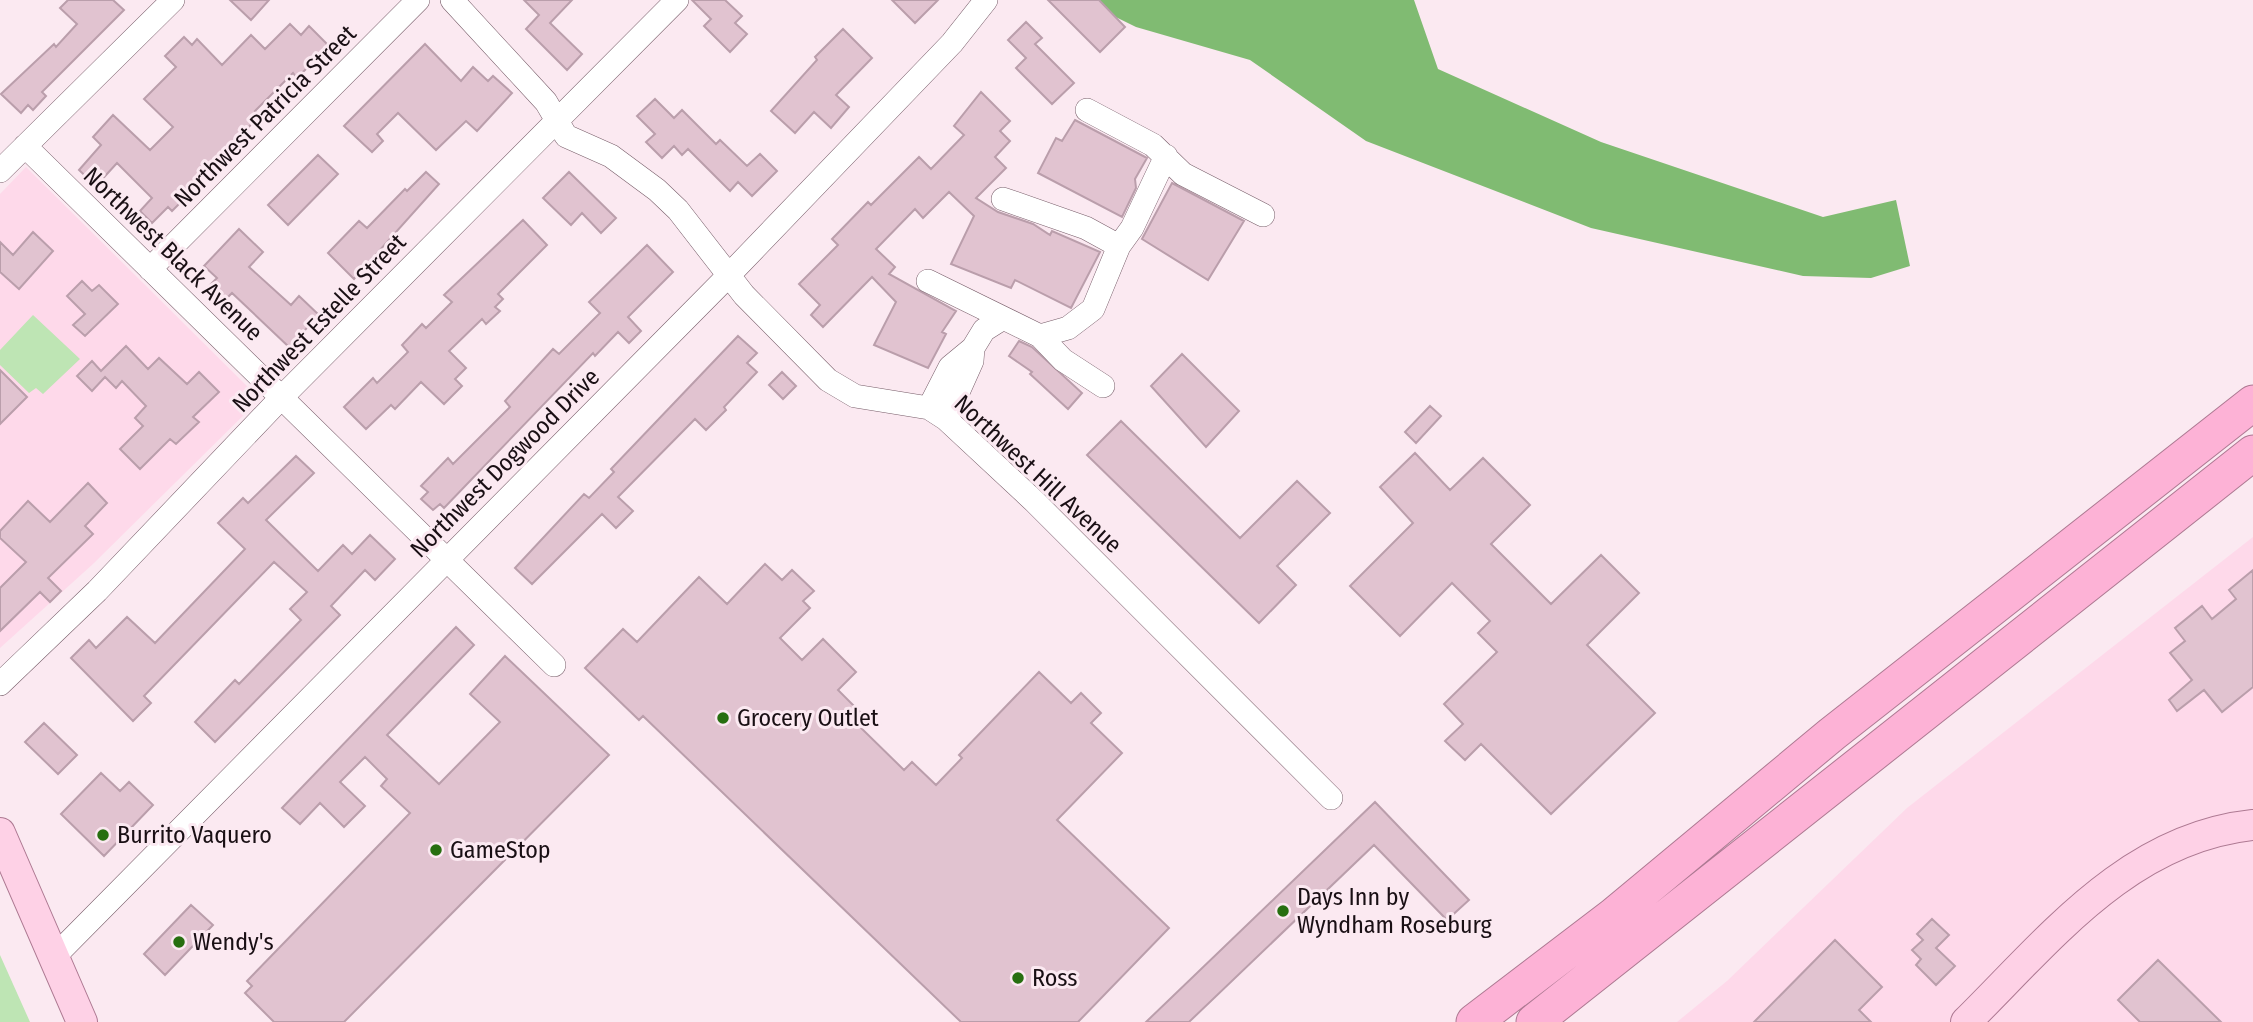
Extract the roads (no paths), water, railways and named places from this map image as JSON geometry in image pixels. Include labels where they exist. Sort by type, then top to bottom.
[{"type":"highway","points":[[1474,1022],[1613,916],[1832,734],[2253,403]]},
{"type":"highway","points":[[1534,1022],[2253,453]]},
{"type":"main road","points":[[1966,1022],[2092,897],[2120,875],[2176,845],[2232,827],[2253,825]]},
{"type":"main road","points":[[0,833],[82,1022]]},
{"type":"street","points":[[0,171],[173,0]]},
{"type":"street","name":"Northwest Patricia Street","points":[[150,269],[418,0]]},
{"type":"street","name":"Northwest Hill Avenue","points":[[452,0],[546,102],[566,136],[611,156],[657,190],[678,210],[729,275],[828,380],[855,396],[937,414],[1035,502],[1331,798]]},
{"type":"street","name":"Northwest Estelle Street","points":[[0,684],[97,591],[281,398],[555,119],[677,0]]},
{"type":"street","name":"Northwest Dogwood Drive","points":[[55,957],[729,275],[952,43],[986,0]]},
{"type":"street","points":[[1087,110],[1153,145],[1183,174],[1263,215]]},
{"type":"street","name":"Northwest Black Avenue","points":[[24,146],[554,665]]},
{"type":"street","points":[[1040,336],[1068,328],[1093,309],[1119,246],[1132,228],[1166,156]]},
{"type":"street","points":[[1003,199],[1086,228],[1119,246]]},
{"type":"street","points":[[928,281],[1040,336],[1063,360],[1103,386]]},
{"type":"street","points":[[937,414],[972,361],[973,348],[984,330],[1003,318]]},
{"type":"place","name":"Grocery Outlet","points":[[723,718]]},
{"type":"place","name":"Burrito Vaquero","points":[[103,835]]},
{"type":"place","name":"GameStop","points":[[436,850]]},
{"type":"place","name":"Days Inn by Wyndham Roseburg","points":[[1283,911]]},
{"type":"place","name":"Wendy's","points":[[179,942]]},
{"type":"place","name":"Ross","points":[[1018,978]]}]
